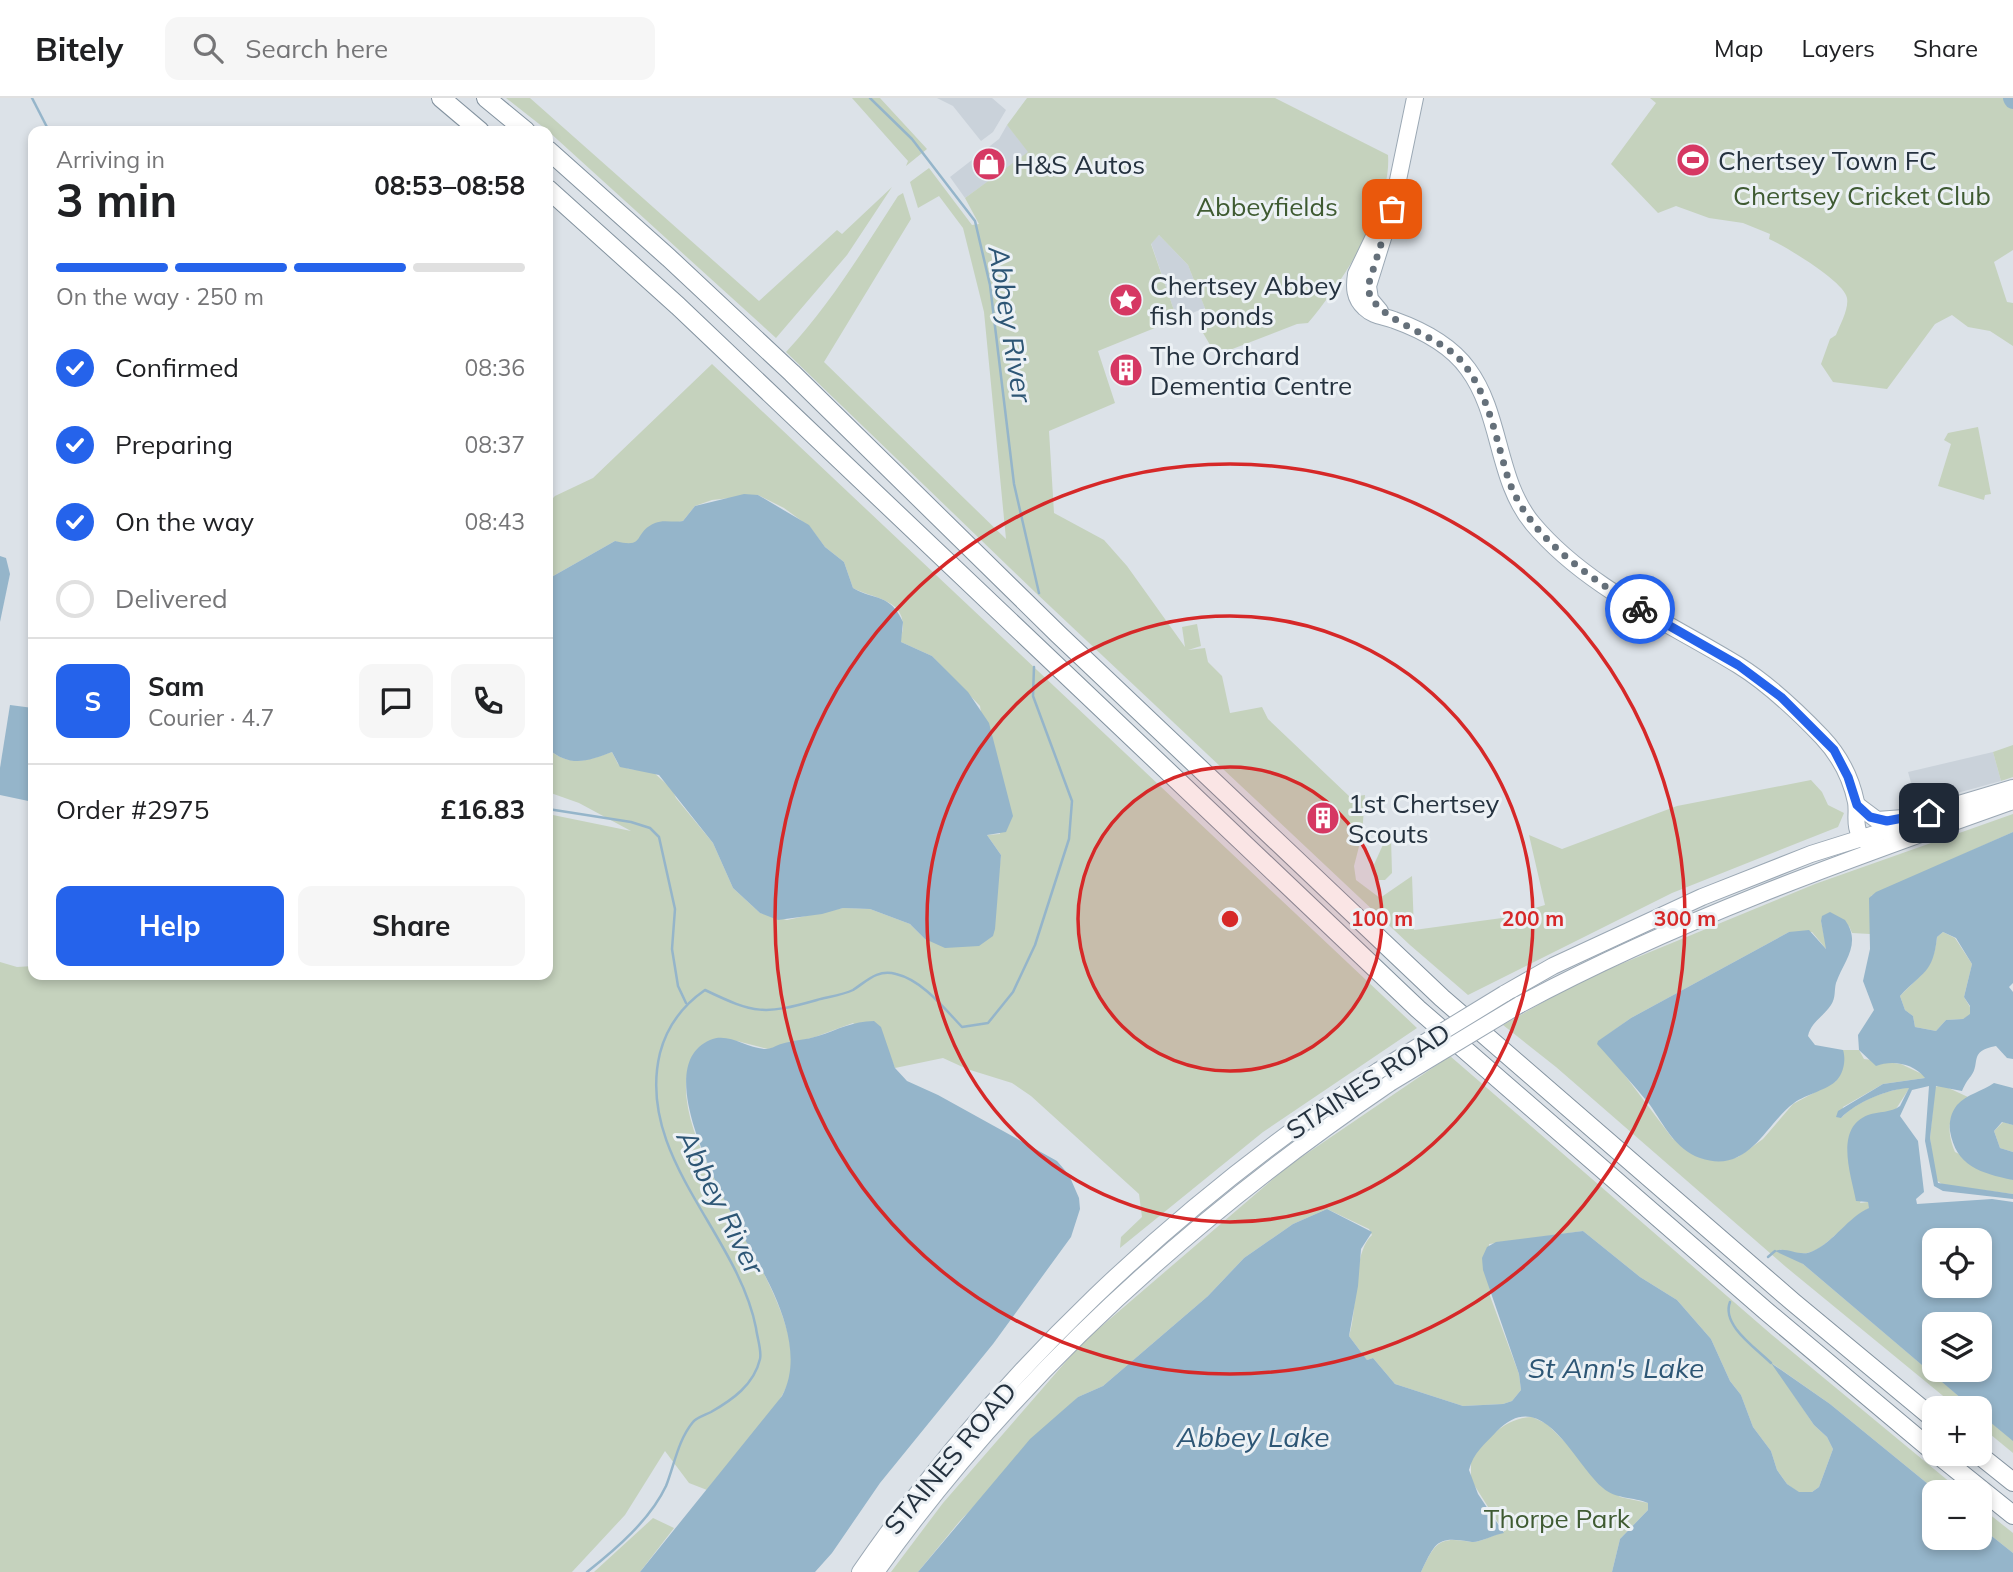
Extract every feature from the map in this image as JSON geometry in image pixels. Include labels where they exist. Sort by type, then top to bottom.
[{"type":"highway","points":[[441,98],[474,126]]},
{"type":"highway","points":[[486,98],[520,126]]},
{"type":"highway","points":[[553,154],[792,373],[1049,625],[1442,998],[1793,1302],[1922,1409]]},
{"type":"highway","points":[[553,194],[678,306],[1418,1009],[1766,1311],[1922,1442]]},
{"type":"highway","points":[[1992,1465],[2013,1482]]},
{"type":"highway","points":[[1951,1466],[2013,1515]]},
{"type":"main road","points":[[1415,98],[1382,248],[1363,293],[1394,320],[1438,341],[1469,370],[1489,415],[1510,484],[1523,509],[1544,537],[1607,587],[1738,665],[1781,697],[1834,750],[1848,777],[1863,839],[1880,848]]},
{"type":"main road","name":"STAINES ROAD","points":[[860,1572],[947,1457],[1095,1295],[1247,1164],[1378,1071],[1504,994],[1609,939],[1811,854],[1916,821],[1929,813],[2013,788]]},
{"type":"main road","name":"STAINES ROAD","points":[[876,1572],[908,1527],[998,1419],[1115,1299],[1223,1205],[1390,1083],[1519,1005],[1660,934],[1768,889],[2013,801]]},
{"type":"main road","points":[[1856,813],[1877,820],[1897,820],[1929,813]]},
{"type":"main road","points":[[1811,854],[1846,834],[1856,813]]},
{"type":"shaded area","points":[[937,98],[992,98],[1006,110],[993,132],[981,141],[953,106]]},
{"type":"shaded area","name":"H&S Autos","points":[[1007,125],[1029,152],[965,198],[950,177],[999,139]]},
{"type":"shaded area","points":[[1159,235],[1188,265],[1205,308],[1177,319],[1151,243]]},
{"type":"shaded area","points":[[1993,752],[2001,781],[1917,804],[1908,772]]},
{"type":"green space","points":[[506,98],[530,98],[759,301],[837,230],[842,234],[892,187],[847,255],[776,338],[553,136],[553,126],[542,126]]},
{"type":"green space","points":[[852,98],[880,98],[927,149],[906,166],[908,161]]},
{"type":"green space","name":"Abbeyfields","points":[[1027,98],[1275,98],[1388,155],[1382,198],[1373,221],[1349,267],[1308,323],[1297,324],[1222,353],[1213,350],[1199,326],[1210,321],[1188,265],[1159,235],[1151,244],[1177,319],[1098,351],[1115,403],[1049,431],[1054,513],[1104,540],[1127,566],[1185,647],[1182,627],[1197,624],[1201,646],[1188,650],[1205,648],[1208,662],[1222,676],[1230,713],[1262,707],[1268,719],[1350,797],[1365,795],[1362,835],[1354,866],[1356,880],[1380,898],[1412,876],[1414,930],[1502,918],[1545,905],[1529,835],[1562,849],[1677,806],[1811,780],[1822,792],[1828,805],[1844,813],[1838,827],[1672,893],[1468,995],[1410,945],[1036,593],[786,352],[832,296],[898,196],[903,193],[911,219],[824,362],[1006,539],[984,312],[963,228],[939,196],[918,208],[910,182],[929,168],[972,225],[979,224],[965,198],[1028,152],[1007,125]]},
{"type":"green space","name":"Chertsey Cricket Club","points":[[1650,98],[2013,98],[2013,250],[1994,262],[2007,302],[2013,303],[2013,346],[1990,331],[1968,327],[1952,315],[1935,324],[1887,389],[1833,382],[1821,364],[1830,339],[1836,335],[1847,307],[1844,291],[1836,283],[1769,239],[1770,234],[1743,223],[1709,218],[1676,206],[1658,213],[1611,164],[1656,103]]},
{"type":"green space","points":[[712,364],[1417,1028],[1263,1132],[1120,1248],[1121,1237],[1142,1217],[1139,1194],[1031,1096],[1012,1083],[967,1069],[943,1058],[895,1068],[888,1051],[853,1023],[815,1037],[768,1049],[737,1041],[700,1047],[686,1078],[690,1117],[705,1160],[775,1296],[789,1338],[791,1374],[778,1402],[755,1434],[707,1490],[689,1483],[665,1451],[625,1515],[572,1572],[0,1572],[0,962],[17,967],[28,966],[28,980],[553,980],[553,815],[631,831],[579,803],[553,794],[553,753],[564,759],[580,761],[612,752],[618,764],[629,769],[652,771],[672,789],[676,798],[713,843],[733,888],[760,913],[787,920],[843,908],[870,909],[910,924],[925,939],[997,888],[1001,855],[987,835],[1000,834],[980,706],[932,656],[901,642],[903,626],[898,610],[884,600],[853,588],[844,562],[825,547],[810,527],[784,508],[758,495],[712,500],[695,506],[683,521],[656,524],[647,529],[636,544],[627,546],[615,541],[553,576],[553,498],[593,478]]},
{"type":"green space","points":[[1978,427],[1991,494],[1985,495],[1984,500],[1938,486],[1951,444],[1944,440],[1948,433]]},
{"type":"green space","points":[[2013,745],[2013,777],[2001,781],[1993,752]]},
{"type":"green space","points":[[2013,814],[2013,832],[1871,896],[1870,934],[1852,933],[1849,926],[1821,921],[1827,950],[1812,932],[1789,932],[1631,1018],[1599,1041],[1673,1139],[1727,1160],[1738,1157],[1763,1139],[1793,1104],[1836,1081],[1843,1050],[1859,1050],[1864,1059],[1901,1064],[1924,1075],[1925,1078],[1883,1084],[1843,1107],[1841,1118],[1855,1106],[1873,1097],[1910,1087],[1896,1109],[1860,1203],[1868,1202],[1870,1208],[1814,1251],[1800,1254],[1779,1249],[1803,1264],[1922,1365],[1922,1379],[1786,1267],[1556,1067],[1503,1025],[1582,980],[1815,884]]},
{"type":"green space","points":[[1386,838],[1391,838],[1392,873],[1385,880],[1378,880],[1372,869]]},
{"type":"green space","points":[[1943,932],[1955,938],[1972,964],[1964,997],[1970,1007],[1970,1015],[1963,1019],[1946,1020],[1936,1031],[1915,1027],[1913,1016],[1905,1010],[1900,996],[1929,965],[1937,937]]},
{"type":"green space","points":[[1450,1056],[1772,1335],[1922,1459],[1922,1466],[1930,1466],[1947,1480],[1923,1480],[1830,1404],[1773,1364],[1833,1449],[1819,1487],[1812,1492],[1798,1492],[1787,1484],[1777,1470],[1771,1451],[1753,1427],[1741,1395],[1730,1381],[1711,1339],[1677,1300],[1640,1277],[1583,1231],[1489,1244],[1490,1296],[1519,1374],[1521,1390],[1512,1401],[1463,1406],[1395,1384],[1373,1358],[1367,1360],[1349,1336],[1358,1268],[1366,1243],[1372,1235],[1369,1229],[1327,1209],[1293,1224],[1244,1258],[1208,1296],[1103,1386],[1078,1397],[959,1522],[918,1572],[891,1572],[943,1503],[1082,1343],[1287,1167]]},
{"type":"green space","points":[[1942,1085],[1968,1097],[1956,1109],[1950,1122],[1950,1136],[1955,1152],[2013,1180],[2013,1194],[1943,1185],[1935,1179],[1930,1138],[1935,1087]]},
{"type":"green space","points":[[2003,1122],[2013,1125],[2013,1152],[2000,1148],[1994,1131]]},
{"type":"green space","points":[[1926,1382],[1942,1382],[1959,1396],[1943,1396]]},
{"type":"green space","name":"Thorpe Park","points":[[1532,1417],[1547,1424],[1620,1497],[1648,1503],[1648,1510],[1620,1539],[1612,1572],[1421,1572],[1430,1554],[1445,1541],[1475,1542],[1504,1532],[1471,1480],[1471,1460],[1483,1444],[1505,1425]]},
{"type":"green space","points":[[1992,1423],[2013,1440],[2013,1453],[1992,1436]]},
{"type":"green space","points":[[1992,1516],[2013,1533],[2013,1553],[1992,1536]]},
{"type":"green space","points":[[653,1518],[674,1528],[640,1572],[594,1572]]},
{"type":"water","points":[[744,494],[758,495],[809,525],[825,547],[844,562],[853,588],[893,606],[903,622],[901,642],[932,656],[968,692],[989,723],[1013,816],[1006,832],[987,835],[1001,855],[995,929],[993,936],[979,946],[945,948],[925,939],[910,924],[870,909],[843,908],[778,920],[760,913],[733,888],[713,843],[659,775],[620,767],[612,752],[580,761],[564,759],[553,753],[553,576],[615,541],[636,541],[655,523],[683,521],[695,506]]},
{"type":"water","points":[[0,556],[6,558],[10,574],[0,622]]},
{"type":"water","points":[[10,705],[28,707],[28,801],[0,795],[0,768]]},
{"type":"water","points":[[2013,832],[2013,983],[2009,987],[2013,992],[2013,1059],[2007,1058],[1996,1046],[1987,1048],[1978,1054],[1974,1071],[1962,1091],[1936,1086],[1930,1138],[1938,1183],[2013,1194],[2013,1199],[1943,1191],[1934,1186],[1925,1141],[1929,1086],[1912,1090],[1900,1116],[1918,1141],[1924,1192],[1916,1199],[1917,1204],[1992,1199],[2013,1202],[2013,1441],[1992,1424],[1992,1396],[1958,1396],[1942,1382],[1992,1382],[1992,1312],[1922,1312],[1922,1365],[1803,1264],[1775,1251],[1813,1251],[1869,1208],[1868,1202],[1856,1201],[1847,1153],[1851,1130],[1858,1121],[1868,1115],[1900,1106],[1909,1088],[1873,1097],[1841,1118],[1836,1117],[1838,1111],[1883,1084],[1925,1078],[1915,1069],[1902,1064],[1876,1066],[1859,1050],[1858,1035],[1874,1010],[1863,981],[1870,949],[1869,898],[1876,892]],"holes":[[[1943,932],[1956,938],[1972,964],[1964,997],[1970,1006],[1970,1014],[1963,1019],[1946,1020],[1936,1031],[1915,1027],[1913,1016],[1905,1010],[1900,996],[1930,965],[1937,937]]]},
{"type":"water","points":[[1830,912],[1845,920],[1850,929],[1852,944],[1836,983],[1833,1002],[1812,1027],[1808,1036],[1815,1045],[1843,1050],[1844,1065],[1839,1077],[1828,1087],[1794,1103],[1744,1154],[1731,1160],[1717,1161],[1691,1154],[1671,1136],[1650,1105],[1597,1044],[1598,1041],[1631,1018],[1789,932],[1809,930],[1826,949],[1821,921],[1822,916]]},
{"type":"water","points":[[874,1021],[881,1027],[895,1068],[907,1081],[938,1095],[1057,1161],[1069,1175],[1079,1198],[1080,1209],[1071,1237],[993,1344],[880,1483],[832,1553],[815,1572],[640,1572],[782,1396],[790,1371],[790,1345],[779,1306],[726,1203],[693,1123],[686,1087],[691,1058],[710,1040],[717,1038],[768,1049],[852,1024]]},
{"type":"water","points":[[1994,1083],[2013,1088],[2013,1125],[2002,1122],[1994,1131],[2000,1148],[2013,1152],[2013,1180],[1971,1166],[1958,1152],[1950,1131],[1951,1117],[1957,1105]]},
{"type":"water","points":[[1327,1209],[1372,1232],[1361,1249],[1349,1336],[1367,1360],[1373,1358],[1395,1384],[1463,1406],[1503,1404],[1512,1401],[1521,1390],[1519,1374],[1483,1270],[1482,1258],[1487,1247],[1496,1242],[1583,1231],[1640,1277],[1677,1300],[1711,1339],[1730,1381],[1741,1395],[1753,1427],[1771,1451],[1777,1470],[1787,1484],[1799,1492],[1812,1492],[1819,1487],[1833,1449],[1827,1437],[1814,1425],[1771,1363],[1830,1404],[1923,1480],[1922,1550],[1992,1550],[1992,1536],[2013,1553],[2013,1572],[1612,1572],[1620,1539],[1648,1510],[1648,1503],[1608,1492],[1556,1433],[1543,1422],[1529,1417],[1514,1419],[1497,1431],[1476,1454],[1469,1470],[1478,1494],[1504,1533],[1475,1542],[1445,1540],[1435,1547],[1421,1572],[918,1572],[1030,1439],[1078,1397],[1103,1386],[1208,1296],[1244,1258],[1293,1224]]},
{"type":"waterway","points":[[32,98],[46,126]]},
{"type":"waterway","name":"Abbey River","points":[[870,98],[912,139],[975,221],[990,285],[1014,484],[1039,593]]},
{"type":"waterway","name":"Abbey River","points":[[587,1572],[621,1544],[651,1511],[666,1486],[680,1445],[693,1422],[741,1391],[753,1377],[760,1359],[756,1328],[746,1293],[692,1194],[662,1126],[656,1091],[660,1053],[671,1025],[682,1010],[705,990],[748,1008],[771,1010],[845,993],[883,973],[906,977],[924,988],[962,1027],[988,1023],[1013,992],[1035,945],[1069,839],[1072,801],[1033,696],[1034,667]]},
{"type":"waterway","points":[[553,810],[631,822],[650,828],[659,837],[675,909],[672,949],[678,986],[686,1003]]},
{"type":"waterway","points":[[1768,1257],[1775,1251]]},
{"type":"waterway","points":[[1730,1302],[1730,1319],[1735,1327],[1771,1363]]},
{"type":"way so far","points":[[1392,209],[1368,286],[1370,299],[1379,310],[1394,320],[1426,334],[1458,357],[1480,389],[1510,484],[1532,523],[1564,555],[1640,609]]},
{"type":"place","name":"Chertsey Town FC","points":[[1693,160]]},
{"type":"place","name":"H&S Autos","points":[[989,164]]},
{"type":"place","name":"Chertsey Abbey fish ponds","points":[[1126,300]]},
{"type":"place","name":"The Orchard Dementia Centre","points":[[1126,370]]},
{"type":"place","name":"1st Chertsey Scouts","points":[[1323,818]]},
{"type":"route","points":[[1640,609],[1738,665],[1781,697],[1834,750],[1843,765],[1857,805],[1870,817],[1887,821],[1929,813]]},
{"type":"water label","name":"St Ann's Lake","points":[[1616,1367]]},
{"type":"water label","name":"Abbey Lake","points":[[1253,1436]]}]
